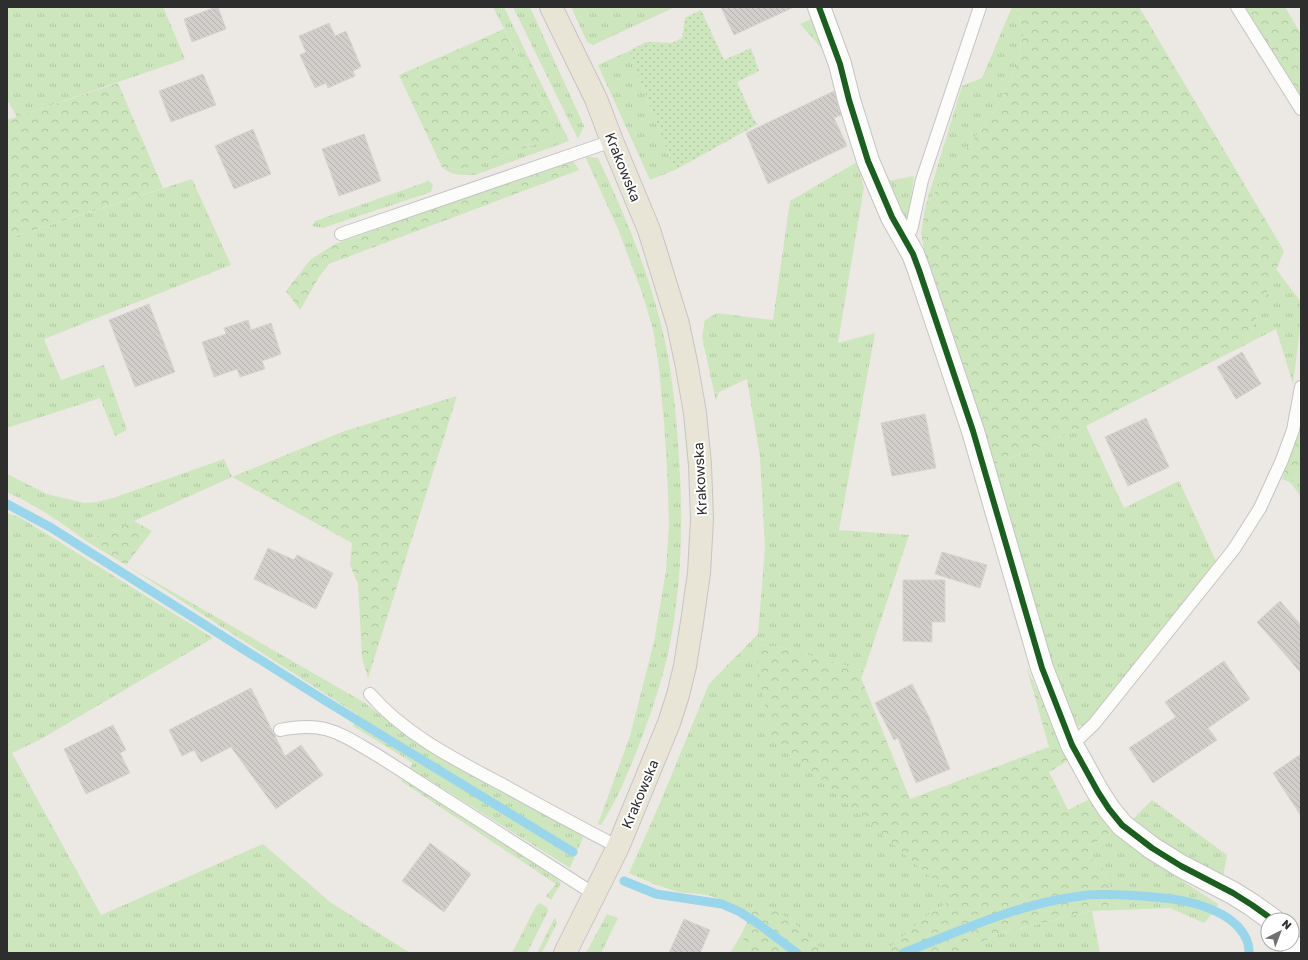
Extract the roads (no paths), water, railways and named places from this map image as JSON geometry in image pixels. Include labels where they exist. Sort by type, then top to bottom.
[{"type":"main road","name":"Krakowska","points":[[551,7],[596,99],[649,230],[678,324],[688,367],[695,412],[700,465],[702,520],[692,622],[685,666],[678,696],[669,723],[618,847],[565,953]]},
{"type":"street","points":[[819,7],[840,64],[849,100],[868,161],[882,194],[913,254],[919,270],[971,423],[1042,668],[1072,745],[1109,810],[1122,825],[1152,848],[1181,866],[1239,897],[1261,912]]},
{"type":"lane","points":[[904,238],[911,230],[922,180],[980,7]]},
{"type":"lane","points":[[1237,7],[1301,109]]},
{"type":"lane","points":[[341,234],[612,141]]},
{"type":"lane","points":[[1072,745],[1094,724],[1234,549],[1260,508],[1282,460],[1293,430],[1301,387]]},
{"type":"lane","points":[[370,694],[382,708],[407,729],[471,768],[618,847]]},
{"type":"lane","points":[[280,730],[307,726],[319,727],[333,731],[350,740],[594,894]]},
{"type":"waterway","points":[[7,504],[50,527],[324,700],[573,852]]},
{"type":"waterway","points":[[624,881],[656,894],[722,904],[740,912],[757,923],[797,953]]},
{"type":"waterway","points":[[903,953],[1012,911],[1057,900],[1103,894],[1169,899],[1206,907],[1221,914],[1238,927],[1246,939],[1249,953]]}]
